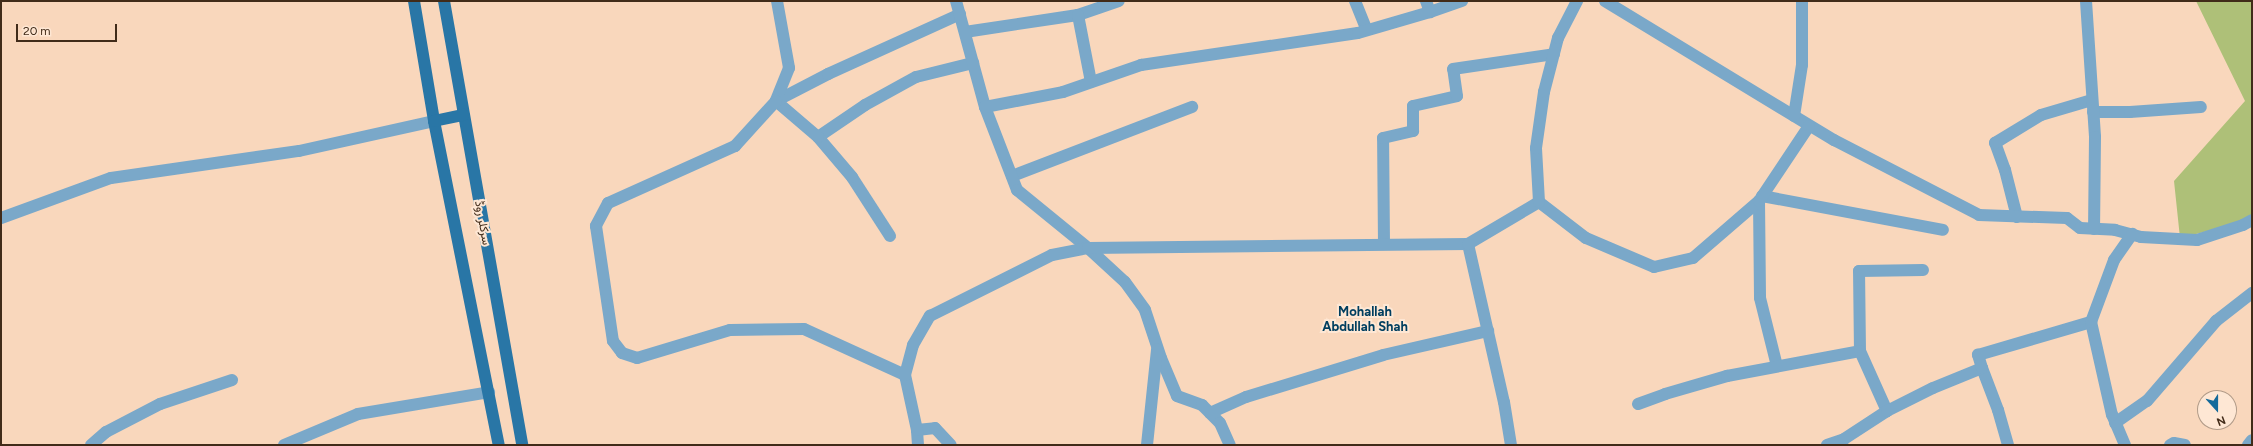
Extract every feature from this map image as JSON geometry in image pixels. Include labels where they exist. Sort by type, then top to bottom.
[{"type":"main road","points":[[414,1],[434,121],[499,445]]},
{"type":"main road","name":"سرکلر روڈ","points":[[444,1],[522,445]]},
{"type":"main road","points":[[434,121],[463,115]]},
{"type":"street","points":[[777,1],[790,68],[776,101],[735,146],[608,203],[596,226],[613,341],[622,354],[637,358],[730,330],[804,329],[905,375]]},
{"type":"street","points":[[956,1],[985,107],[1017,190],[1088,248],[1125,282],[1146,310],[1158,347],[1177,396],[1202,405],[1220,423],[1230,445]]},
{"type":"street","points":[[965,32],[1078,15],[1119,1]]},
{"type":"street","points":[[1355,1],[1367,30]]},
{"type":"street","points":[[985,107],[1063,92],[1141,65],[1254,49],[1367,30],[1428,7],[1462,1]]},
{"type":"street","points":[[1577,1],[1558,38],[1544,92],[1536,148],[1539,202],[1586,238],[1654,267],[1693,258],[1760,198],[1809,126]]},
{"type":"street","points":[[1605,1],[1809,126],[1979,215],[2067,218],[2080,228],[2115,230],[2132,234],[2197,240],[2243,225],[2252,220]]},
{"type":"street","points":[[1794,116],[1802,65],[1802,1]]},
{"type":"street","points":[[2086,1],[2093,106],[2094,229]]},
{"type":"street","points":[[776,101],[828,74],[960,14]]},
{"type":"street","points":[[1078,15],[1091,82]]},
{"type":"street","points":[[1384,244],[1383,138],[1413,131],[1413,106],[1457,96],[1453,69],[1554,54]]},
{"type":"street","points":[[818,137],[865,106],[916,77],[973,64]]},
{"type":"street","points":[[776,101],[818,137],[852,177],[890,236]]},
{"type":"street","points":[[2017,217],[2005,170],[1994,143],[2041,116],[2093,106],[2130,112],[2201,107]]},
{"type":"street","points":[[1012,176],[1192,107]]},
{"type":"street","points":[[1,218],[111,178],[299,151],[434,121]]},
{"type":"street","points":[[1760,198],[1943,230]]},
{"type":"street","points":[[1760,198],[1760,298],[1777,366]]},
{"type":"street","points":[[918,445],[917,430],[905,375],[913,345],[930,316],[1052,255],[1088,248],[1468,244],[1539,202]]},
{"type":"street","points":[[2125,445],[2112,415],[2091,322],[2114,260],[2132,234]]},
{"type":"street","points":[[1468,244],[1504,402],[1511,445]]},
{"type":"street","points":[[1887,411],[1860,351],[1859,271],[1923,270]]},
{"type":"street","points":[[2115,423],[2147,401],[2216,321],[2252,293]]},
{"type":"street","points":[[2008,445],[1998,410],[1978,356],[2091,322]]},
{"type":"street","points":[[1210,413],[1246,397],[1383,356],[1488,331]]},
{"type":"street","points":[[1147,445],[1158,347]]},
{"type":"street","points":[[1638,404],[1665,394],[1727,376],[1860,351]]},
{"type":"street","points":[[1828,445],[1844,439],[1887,411],[1933,388],[1982,368]]},
{"type":"street","points":[[91,445],[106,432],[160,404],[232,380]]},
{"type":"street","points":[[284,445],[358,414],[489,392]]},
{"type":"street","points":[[917,430],[935,428],[951,445]]},
{"type":"street","points":[[2248,445],[2252,440]]},
{"type":"street","points":[[2170,445],[2174,443],[2185,445]]},
{"type":"green space","points":[[2196,1],[2252,1],[2252,220],[2180,238],[2174,181],[2245,101]]},
{"type":"district","name":"Mohallah Abdullah Shah","points":[[1365,320]]}]
